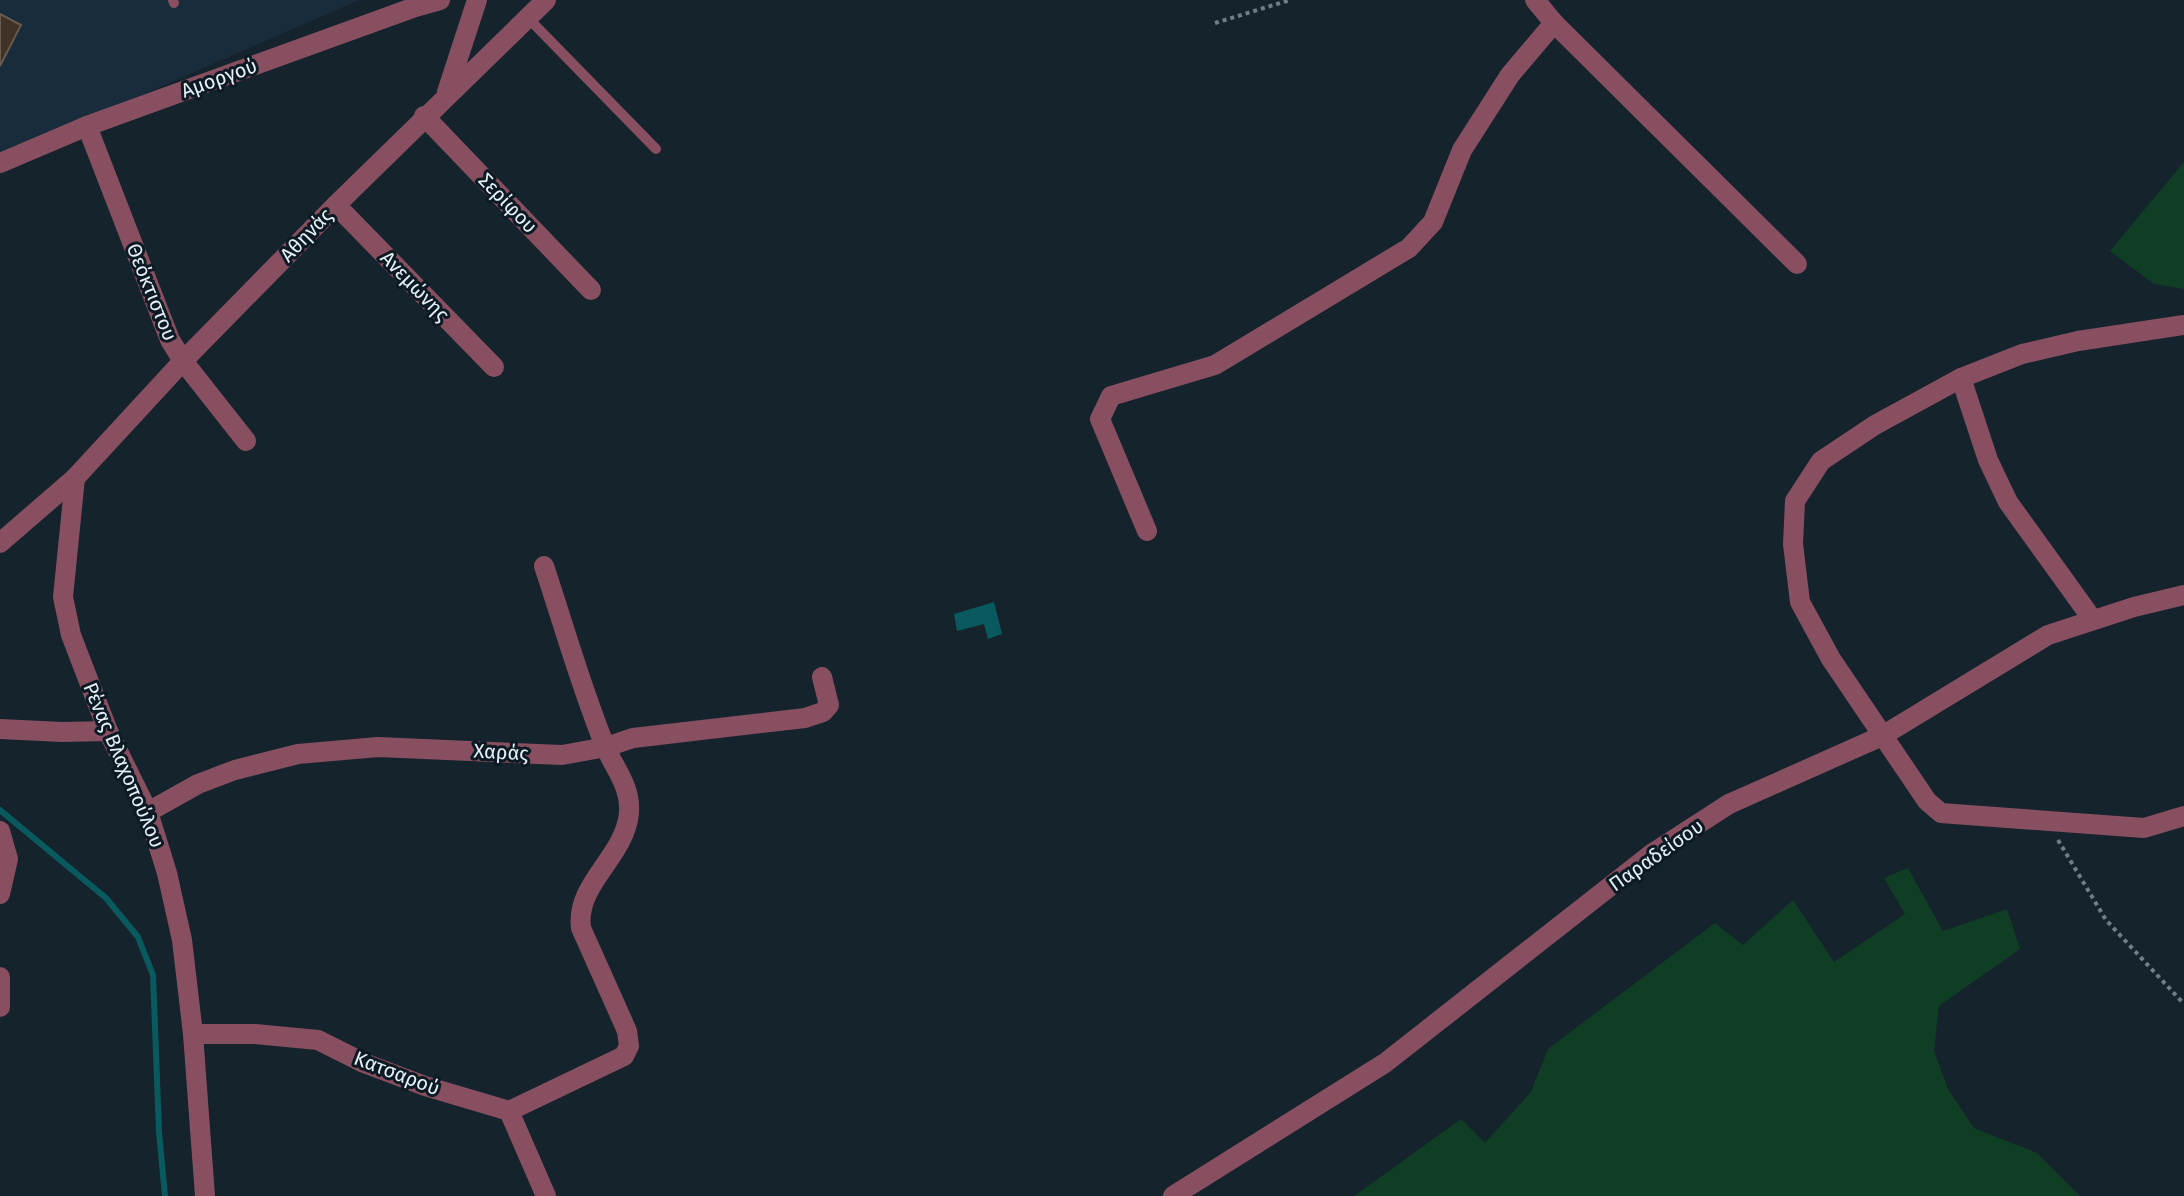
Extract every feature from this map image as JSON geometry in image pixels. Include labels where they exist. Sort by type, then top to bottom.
[{"type":"street","name":"Αμοργού","points":[[0,163],[87,126],[414,3],[440,0]]},
{"type":"street","points":[[446,96],[477,0]]},
{"type":"street","name":"Αθηνάς","points":[[0,543],[75,478],[183,361],[336,205],[546,0]]},
{"type":"street","points":[[1535,0],[1554,23],[1797,264]]},
{"type":"street","points":[[1147,531],[1100,419],[1111,396],[1215,365],[1409,248],[1433,222],[1462,150],[1510,75],[1554,23]]},
{"type":"street","name":"Σερίφου","points":[[424,116],[591,290]]},
{"type":"street","name":"Θεόκτιστου","points":[[87,126],[170,340],[246,441]]},
{"type":"street","name":"Ανεμώνης","points":[[336,205],[494,367]]},
{"type":"street","points":[[2184,325],[2078,341],[2022,354],[1961,378],[1875,425],[1821,461],[1795,501],[1793,544],[1800,602],[1831,659],[1927,801],[1941,813],[2144,828],[2184,816]]},
{"type":"street","points":[[1961,378],[1988,460],[2008,502],[2093,620]]},
{"type":"street","name":"Ρένας Βλαχοπούλου","points":[[75,478],[63,597],[71,635],[108,731],[148,812],[167,873],[182,940],[193,1034],[205,1196]]},
{"type":"street","points":[[544,566],[606,747],[629,792],[629,816],[620,845],[583,899],[579,912],[581,928],[627,1031],[629,1046],[624,1056],[509,1111],[546,1196]]},
{"type":"street","name":"Παραδείσου","points":[[1173,1196],[1385,1063],[1650,855],[1729,804],[1882,736],[2048,635],[2184,595]]},
{"type":"street","name":"Χαράς","points":[[148,812],[210,779],[298,754],[378,747],[562,755],[606,747],[633,738],[805,718],[823,712],[829,705],[822,677]]},
{"type":"street","points":[[0,729],[108,731]]},
{"type":"street","points":[[0,831],[8,859],[0,889]]},
{"type":"street","points":[[0,977],[0,1007]]},
{"type":"street","name":"Κατσαρού","points":[[193,1034],[255,1034],[318,1040],[364,1063],[425,1086],[509,1111]]},
{"type":"lane","points":[[528,18],[656,149]]},
{"type":"path","points":[[1215,23],[1290,0]]},
{"type":"path","points":[[2046,821],[2106,920],[2184,1004]]},
{"type":"shaded area","points":[[0,0],[359,0],[0,157]]},
{"type":"shaded area","points":[[2184,162],[2184,289],[2154,284],[2110,251]]},
{"type":"shaded area","points":[[994,602],[1002,634],[988,639],[984,624],[957,631],[954,614]]},
{"type":"shaded area","points":[[1908,868],[1943,931],[2007,909],[2020,949],[1939,1006],[1934,1051],[1948,1089],[1974,1128],[2037,1153],[2080,1196],[1354,1196],[1461,1119],[1485,1143],[1531,1092],[1548,1049],[1715,923],[1743,945],[1793,900],[1834,962],[1905,914],[1884,878]]},
{"type":"building","points":[[0,14],[21,25],[0,66]]},
{"type":"waterway","points":[[0,810],[106,898],[138,937],[153,975],[159,1132],[165,1196]]}]
